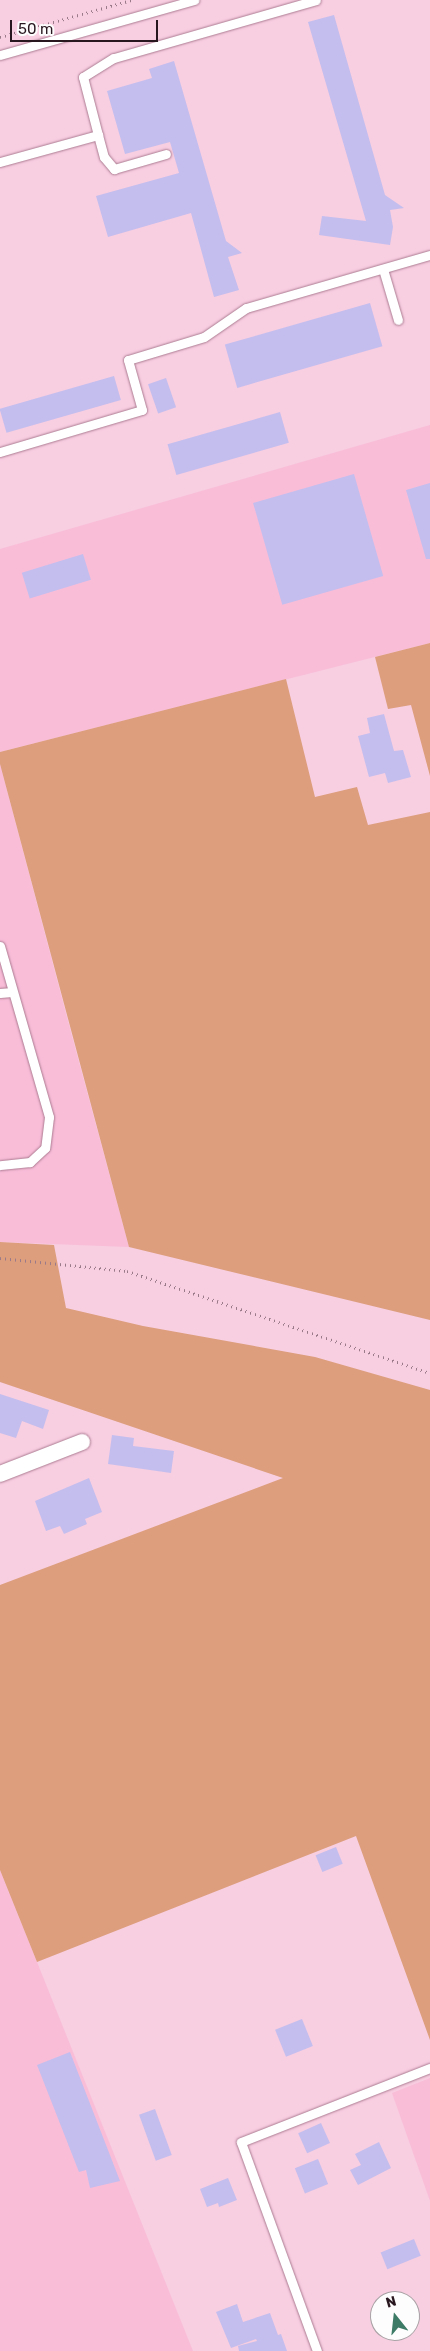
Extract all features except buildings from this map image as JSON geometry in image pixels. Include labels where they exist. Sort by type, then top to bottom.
[{"type":"street","points":[[0,1474],[82,1442]]},
{"type":"lane","points":[[0,55],[194,0]]},
{"type":"lane","points":[[166,154],[114,169],[104,157],[83,76],[114,58],[316,0]]},
{"type":"lane","points":[[0,162],[98,135]]},
{"type":"lane","points":[[0,452],[142,410],[128,360],[204,337],[246,308],[430,255]]},
{"type":"lane","points":[[382,269],[398,320]]},
{"type":"lane","points":[[0,946],[49,1118],[45,1148],[30,1162],[0,1165]]},
{"type":"lane","points":[[0,993],[12,992]]},
{"type":"lane","points":[[317,2351],[241,2142],[430,2068]]},
{"type":"path","points":[[0,37],[132,0]]},
{"type":"path","points":[[0,1258],[127,1272],[430,1373]]},
{"type":"shaded area","points":[[430,425],[430,643],[0,752],[0,549]]},
{"type":"shaded area","points":[[430,643],[430,776],[411,705],[388,709],[375,657]]},
{"type":"shaded area","points":[[286,679],[315,797],[357,787],[368,825],[430,812],[430,1320],[129,1247],[0,764],[0,752]]},
{"type":"shaded area","points":[[0,764],[72,1036],[129,1247],[0,1242]]},
{"type":"shaded area","points":[[0,1242],[54,1245],[66,1308],[143,1326],[315,1357],[430,1390],[430,2040],[356,1836],[37,1962],[0,1870],[0,1585],[283,1478],[0,1382]]},
{"type":"shaded area","points":[[0,1870],[37,1962],[193,2351],[0,2351]]},
{"type":"shaded area","points":[[430,2078],[430,2201],[392,2093]]}]
